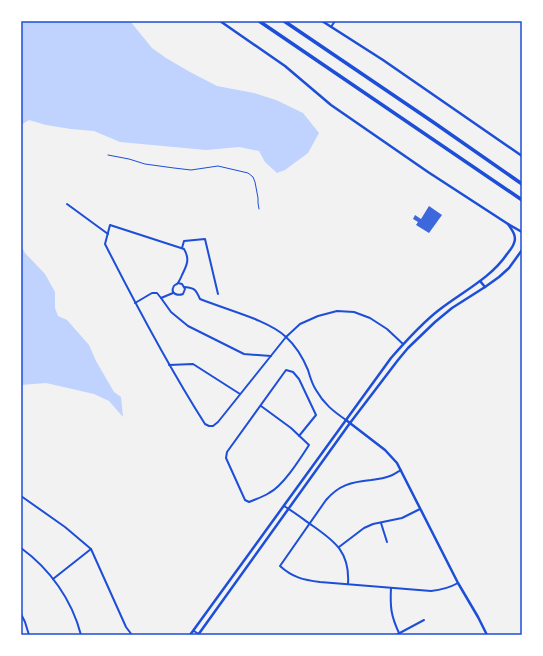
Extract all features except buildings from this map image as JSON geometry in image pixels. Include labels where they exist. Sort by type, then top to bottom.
[{"type":"highway","points":[[259,21],[389,111],[522,200]]},
{"type":"highway","points":[[284,21],[522,184]]},
{"type":"main road","points":[[220,21],[285,66],[331,105],[428,172],[522,232]]},
{"type":"main road","points":[[325,22],[383,60],[522,156]]},
{"type":"main road","points":[[190,635],[384,367],[404,344],[437,311],[480,281],[503,260],[514,245],[515,239],[508,224]]},
{"type":"main road","points":[[199,635],[350,423],[408,348],[452,308],[485,288],[509,268],[522,250]]},
{"type":"main road","points":[[480,281],[485,288]]},
{"type":"main road","points":[[404,344],[408,348]]},
{"type":"main road","points":[[346,420],[385,450],[397,463],[458,583],[487,635]]},
{"type":"street","points":[[331,27],[335,21]]},
{"type":"street","points":[[67,204],[108,234]]},
{"type":"street","points":[[174,292],[174,287],[178,283],[188,259],[184,248],[110,225],[105,244],[169,365],[205,424],[209,426],[213,426],[218,422],[286,337],[300,324],[318,316],[337,312],[354,312],[370,318],[387,329],[404,344]]},
{"type":"street","points":[[182,248],[184,241],[205,239],[218,294]]},
{"type":"street","points":[[178,283],[196,290],[200,299],[247,316],[274,328],[286,337],[294,345],[314,387],[325,403],[333,412],[346,420]]},
{"type":"street","points":[[174,292],[177,295],[183,294],[185,287]]},
{"type":"street","points":[[162,298],[174,292]]},
{"type":"street","points":[[135,303],[152,293],[158,293],[171,312],[188,326],[244,354],[271,356]]},
{"type":"street","points":[[169,365],[193,364],[240,394]]},
{"type":"street","points":[[260,406],[291,428],[299,436],[309,445],[280,485],[271,493],[249,502],[245,500],[226,458],[227,452],[260,406],[286,370],[293,372],[299,379],[316,415],[299,436]]},
{"type":"street","points":[[401,470],[389,477],[355,482],[338,489],[326,500],[280,566],[290,574],[307,580],[348,584],[431,591],[447,588],[458,583]]},
{"type":"street","points":[[21,496],[65,527],[91,549],[126,627],[132,635]]},
{"type":"street","points":[[284,506],[326,536],[338,547],[346,562],[348,584]]},
{"type":"street","points":[[338,547],[364,528],[402,518],[420,509]]},
{"type":"street","points":[[381,523],[386,542]]},
{"type":"street","points":[[21,548],[36,560],[53,579],[70,604],[81,635]]},
{"type":"street","points":[[53,579],[91,549]]},
{"type":"street","points":[[236,572],[241,576]]},
{"type":"street","points":[[391,588],[392,615],[399,633]]},
{"type":"street","points":[[21,614],[29,635]]},
{"type":"street","points":[[396,635],[424,620]]},
{"type":"street","points":[[194,631],[199,635]]},
{"type":"path","points":[[108,155],[145,164],[174,168],[191,170],[218,166],[248,173],[253,177],[255,182],[259,209]]},
{"type":"water","points":[[21,21],[130,21],[152,48],[166,58],[217,86],[254,93],[276,100],[303,113],[319,133],[308,153],[285,170],[277,173],[265,162],[259,151],[239,147],[206,150],[120,142],[94,131],[46,125],[29,120],[21,125]]},
{"type":"water","points":[[21,245],[25,253],[45,274],[55,292],[55,308],[58,316],[67,320],[89,345],[96,361],[114,392],[121,397],[123,417],[109,401],[94,394],[46,383],[21,385]]}]
